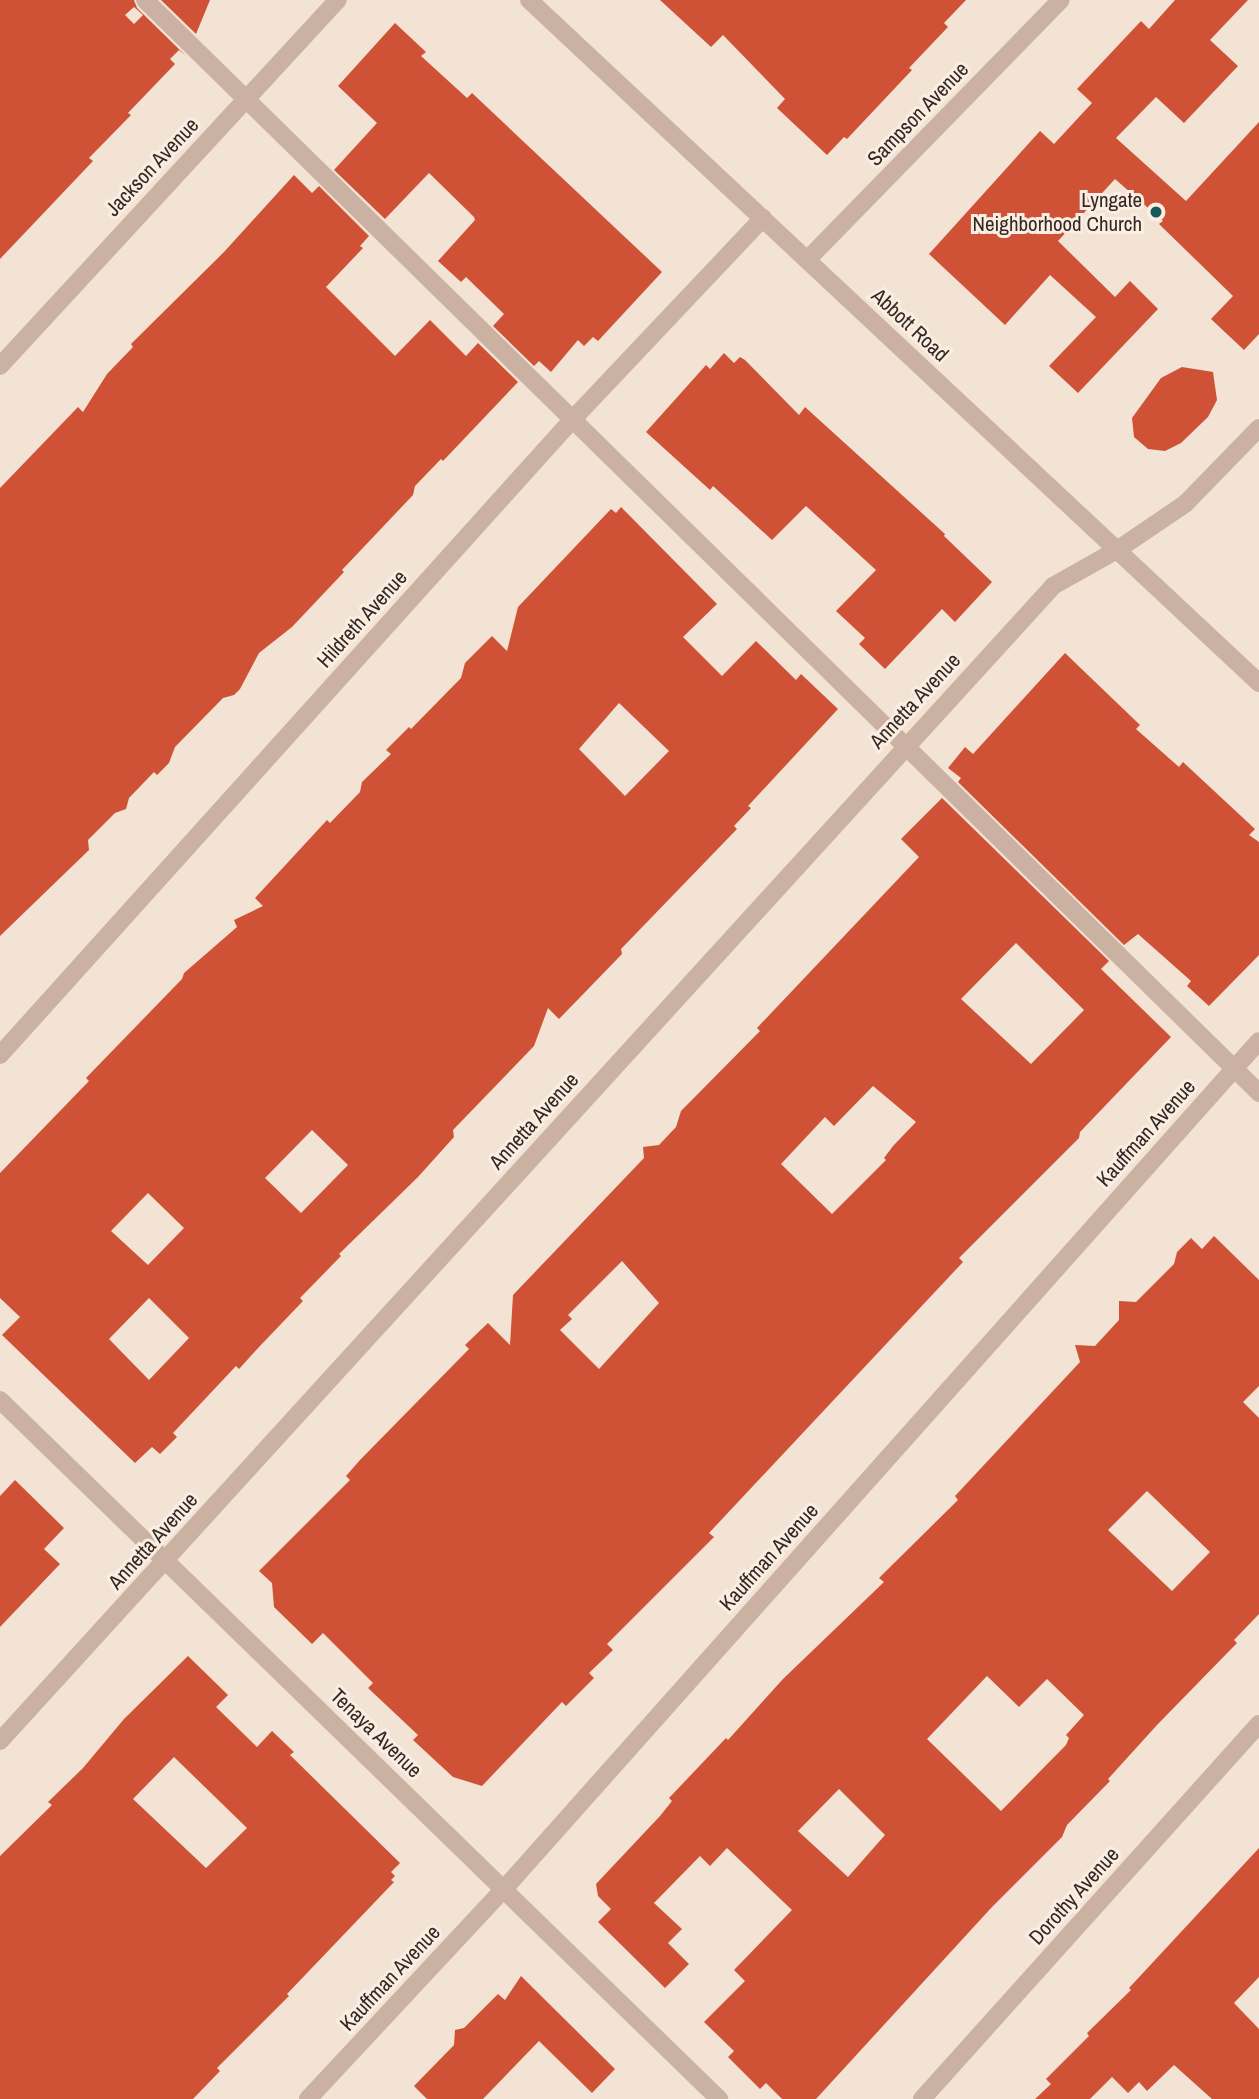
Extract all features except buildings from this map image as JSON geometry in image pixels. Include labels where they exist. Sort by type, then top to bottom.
[{"type":"street","points":[[145,0],[1259,1093]]},
{"type":"street","name":"Jackson Avenue","points":[[0,366],[338,0]]},
{"type":"street","name":"Abbott Road","points":[[529,0],[1259,683]]},
{"type":"street","name":"Sampson Avenue","points":[[807,260],[1061,0]]},
{"type":"street","name":"Hildreth Avenue","points":[[0,1055],[572,420],[762,218]]},
{"type":"street","name":"Annetta Avenue","points":[[0,1741],[905,745],[1053,586],[1116,550],[1185,504],[1259,428]]},
{"type":"street","name":"Kauffman Avenue","points":[[308,2099],[504,1889],[1259,1041]]},
{"type":"street","name":"Tenaya Avenue","points":[[0,1400],[719,2099]]},
{"type":"street","name":"Dorothy Avenue","points":[[922,2099],[1259,1724]]},
{"type":"place","name":"Lyngate Neighborhood Church","points":[[1156,212]]}]
